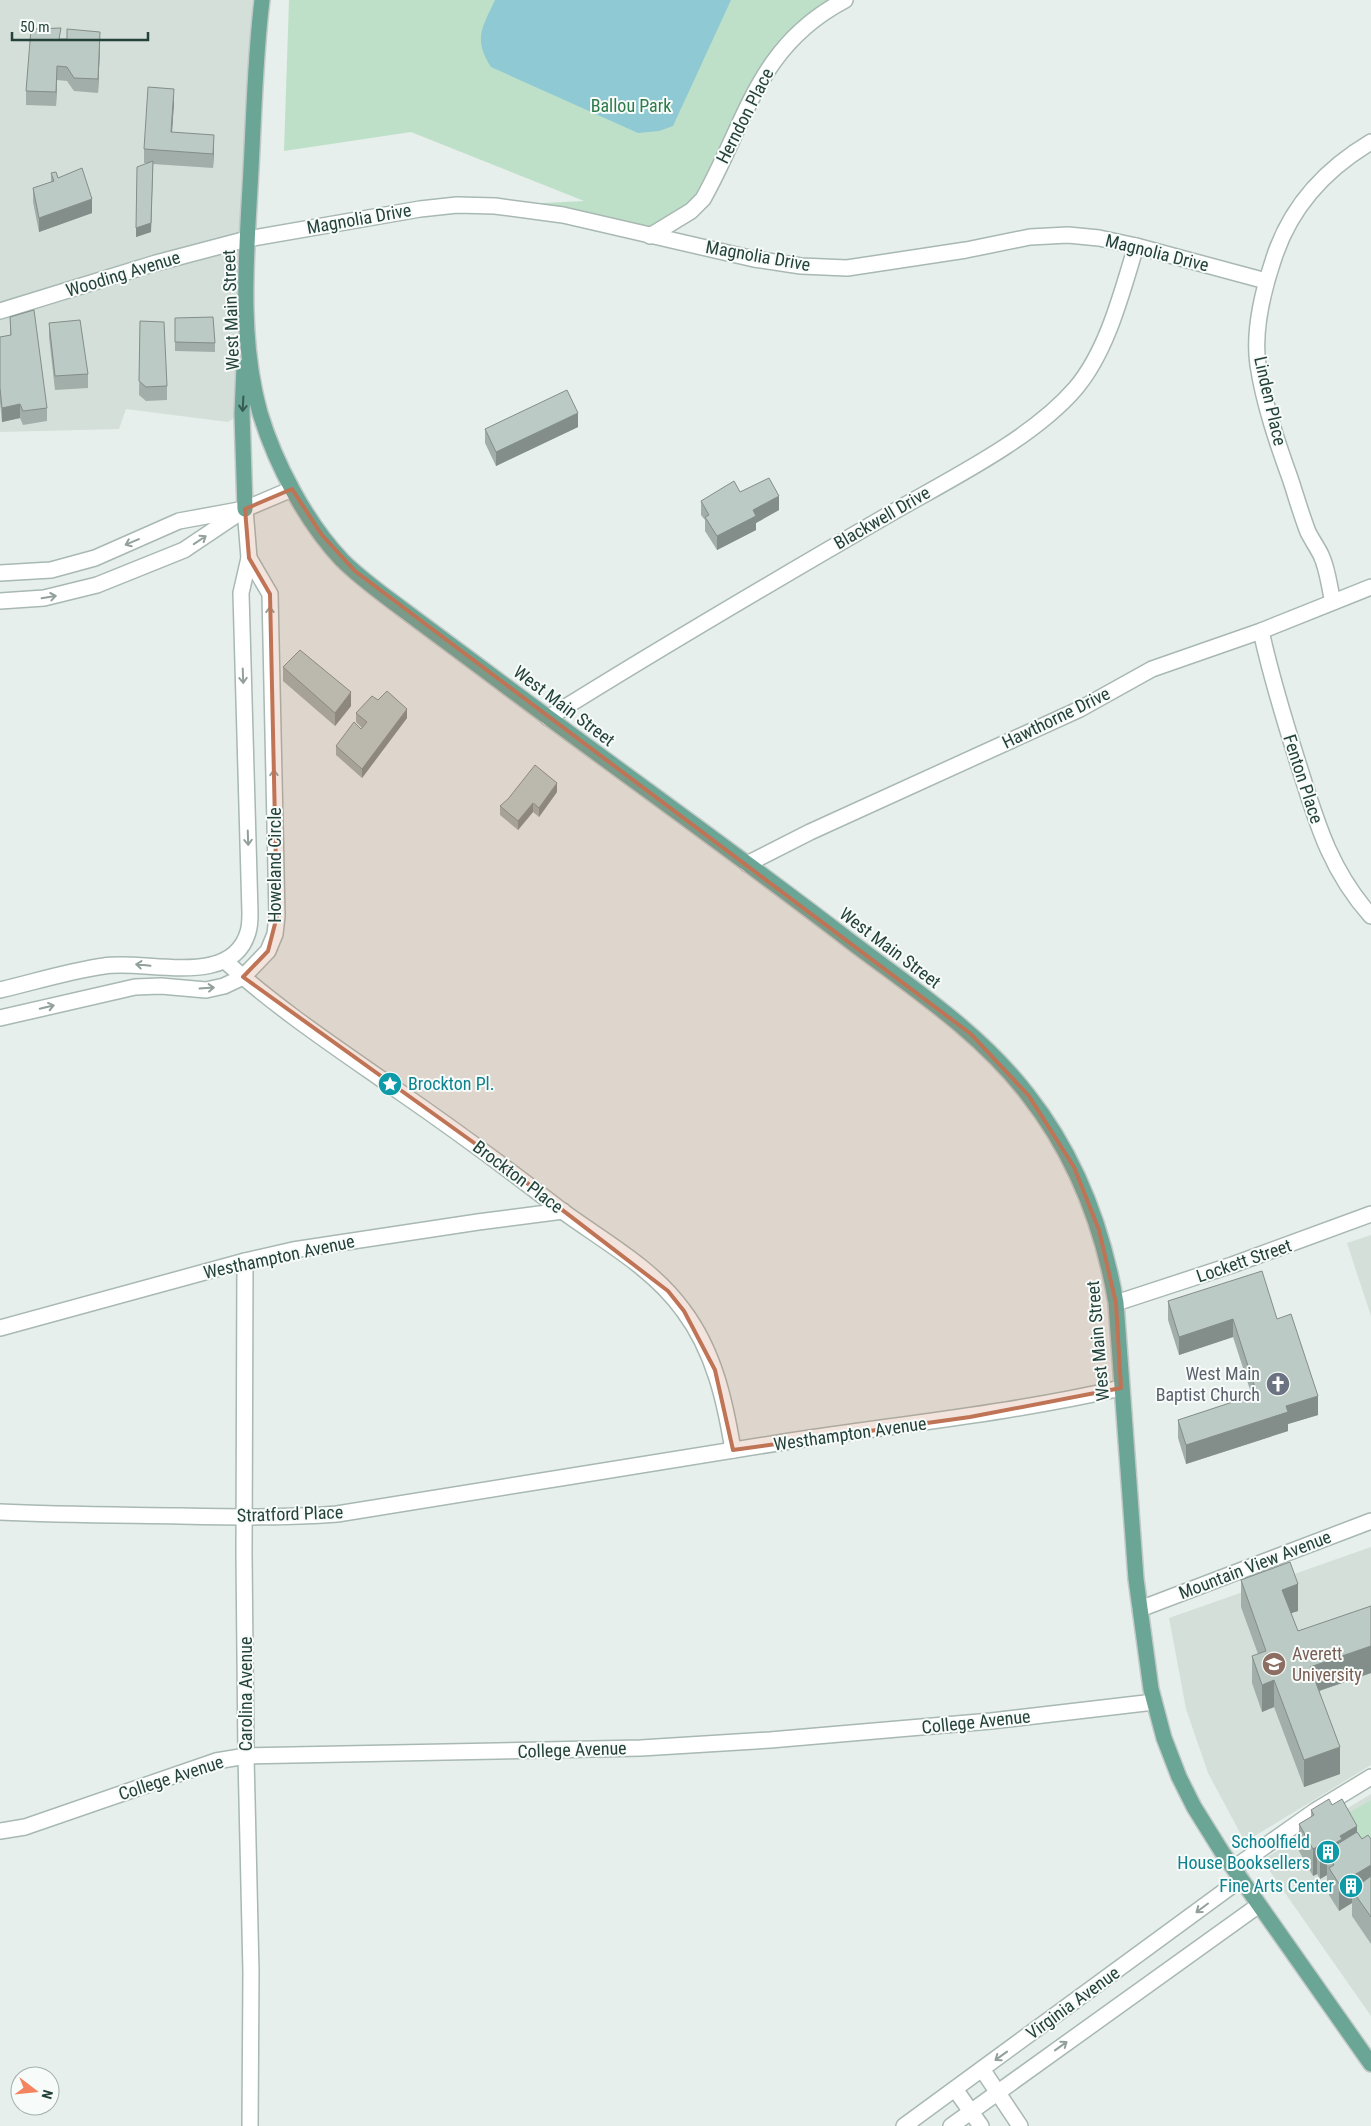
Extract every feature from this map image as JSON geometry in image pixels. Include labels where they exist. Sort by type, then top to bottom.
[{"type":"main road","name":"West Main Street","points":[[262,0],[247,239],[247,320],[251,374],[260,412],[270,443],[292,489],[322,535],[355,571],[548,718],[747,864],[971,1034],[1002,1063],[1053,1130],[1074,1167],[1088,1198],[1099,1230],[1116,1303],[1121,1388],[1140,1609],[1154,1702],[1164,1738],[1179,1777],[1194,1807],[1259,1905],[1371,2064]]},
{"type":"main road","points":[[245,509],[242,413],[247,320]]},
{"type":"street","name":"Herndon Place","points":[[650,236],[691,211],[703,199],[761,78],[778,54],[812,21],[845,0]]},
{"type":"street","name":"Linden Place","points":[[1333,602],[1324,562],[1309,533],[1269,415],[1258,365],[1260,313],[1266,281],[1277,246],[1290,220],[1306,195],[1326,174],[1352,153],[1371,142]]},
{"type":"street","name":"Magnolia Drive","points":[[247,239],[420,209],[457,205],[495,206],[562,215],[754,259],[800,266],[846,268],[957,251],[1030,237],[1068,235],[1099,238],[1136,246],[1266,281]]},
{"type":"street","name":"Wooding Avenue","points":[[0,311],[156,263],[247,239]]},
{"type":"street","name":"Blackwell Drive","points":[[548,718],[664,646],[997,451],[1051,414],[1076,388],[1092,363],[1109,327],[1136,246]]},
{"type":"street","points":[[0,601],[44,598],[96,585],[184,550],[245,509],[292,489]]},
{"type":"street","points":[[0,573],[51,570],[95,558],[179,521],[245,509]]},
{"type":"street","name":"Howeland Circle","points":[[225,961],[236,953],[249,931],[241,593],[249,558],[245,509]]},
{"type":"street","name":"Howeland Circle","points":[[0,1018],[135,987],[161,986],[206,990],[224,986],[243,977],[268,951],[275,934],[277,916],[270,594],[249,558]]},
{"type":"street","points":[[74,563],[80,590]]},
{"type":"street","name":"Hawthorne Drive","points":[[747,864],[810,832],[1080,708],[1152,669],[1261,631],[1371,587]]},
{"type":"street","name":"Fenton Place","points":[[1261,631],[1272,682],[1320,834],[1336,867],[1371,916]]},
{"type":"street","points":[[246,754],[273,752]]},
{"type":"street","points":[[0,990],[104,966],[134,964],[188,968],[225,961]]},
{"type":"street","name":"Brockton Place","points":[[225,961],[300,1022],[484,1150],[642,1267],[668,1291],[684,1311],[703,1343],[715,1370],[726,1406],[733,1450]]},
{"type":"street","name":"Westhampton Avenue","points":[[0,1328],[245,1261],[313,1247],[564,1211]]},
{"type":"street","name":"Lockett Street","points":[[1116,1303],[1240,1263],[1371,1214]]},
{"type":"street","name":"Carolina Avenue","points":[[245,1261],[246,1756],[251,1972],[250,2126]]},
{"type":"street","name":"Westhampton Avenue","points":[[577,1475],[733,1450],[970,1417],[1121,1388]]},
{"type":"street","name":"Stratford Place","points":[[0,1512],[51,1515],[297,1517],[337,1514],[577,1475]]},
{"type":"street","name":"Mountain View Avenue","points":[[1140,1609],[1371,1521]]},
{"type":"street","name":"College Avenue","points":[[0,1831],[25,1827],[216,1761],[246,1756],[641,1748],[770,1740],[991,1721],[1154,1702]]},
{"type":"street","name":"Virginia Avenue","points":[[904,2126],[1238,1874],[1315,1811],[1371,1777]]},
{"type":"street","name":"Virginia Avenue","points":[[951,2126],[970,2110],[998,2092],[1259,1905]]},
{"type":"street","points":[[982,2069],[1020,2126]]},
{"type":"street","points":[[955,2089],[981,2126]]},
{"type":"highlighted area","points":[[292,489],[322,535],[355,571],[971,1034],[1029,1096],[1074,1167],[1099,1230],[1116,1303],[1121,1388],[970,1417],[733,1450],[715,1370],[684,1311],[668,1291],[484,1150],[243,977],[268,951],[277,916],[270,594],[249,558],[245,509]]},
{"type":"shaded area","points":[[0,0],[270,0],[247,239],[242,413],[228,422],[126,409],[119,429],[0,432]]},
{"type":"shaded area","points":[[1371,1235],[1371,1316],[1347,1243]]},
{"type":"shaded area","name":"Averett University","points":[[1371,1547],[1371,1765],[1245,1842],[1208,1773],[1186,1709],[1169,1618]]},
{"type":"shaded area","points":[[1371,1794],[1371,2016],[1262,1860]]},
{"type":"green space","name":"Ballou Park","points":[[289,0],[846,0],[778,54],[691,211],[650,236],[563,215],[420,209],[584,201],[411,132],[284,151]]},
{"type":"green space","points":[[1371,1800],[1371,1855],[1345,1815]]},
{"type":"water","points":[[495,0],[731,0],[673,126],[659,131],[638,133],[491,67],[482,49],[481,34]]},
{"type":"building","points":[[61,28],[59,39],[67,39],[67,29],[100,32],[98,79],[74,78],[67,67],[57,66],[56,92],[26,91],[31,29]]},
{"type":"building","points":[[148,87],[174,89],[171,132],[214,135],[213,154],[144,149]]},
{"type":"building","points":[[153,161],[151,223],[136,228],[137,167]]},
{"type":"building","points":[[82,168],[92,199],[39,218],[33,188],[54,181],[51,173],[56,172],[58,178]]},
{"type":"building","points":[[34,310],[47,408],[23,411],[20,404],[2,408],[0,337],[11,335],[10,317]]},
{"type":"building","points":[[213,317],[215,343],[175,342],[175,318]]},
{"type":"building","points":[[80,320],[88,374],[55,376],[49,323]]},
{"type":"building","points":[[140,321],[164,322],[167,386],[146,387],[139,381]]},
{"type":"building","points":[[567,390],[578,413],[496,452],[485,429]]},
{"type":"building","points":[[769,478],[779,496],[753,510],[756,516],[717,536],[705,517],[709,515],[701,501],[734,481],[740,492]]},
{"type":"building","points":[[300,650],[351,692],[335,713],[283,667]]},
{"type":"building","points":[[387,691],[407,709],[362,769],[336,746],[354,722],[361,729],[367,722],[356,713],[372,696],[378,700]]},
{"type":"building","points":[[535,765],[557,783],[539,808],[533,803],[518,821],[500,806],[508,799]]},
{"type":"building","name":"West Main Baptist Church","points":[[1262,1271],[1277,1319],[1291,1314],[1318,1396],[1286,1406],[1288,1412],[1186,1445],[1178,1420],[1257,1394],[1233,1319],[1179,1337],[1168,1301]]},
{"type":"building","points":[[1290,1562],[1298,1584],[1282,1590],[1298,1631],[1371,1606],[1371,1646],[1310,1667],[1340,1747],[1304,1760],[1274,1680],[1262,1685],[1252,1656],[1266,1651],[1241,1580]]},
{"type":"building","points":[[1329,1799],[1332,1805],[1342,1799],[1357,1826],[1340,1836],[1342,1839],[1320,1852],[1317,1847],[1313,1849],[1299,1824],[1314,1815],[1311,1810]]},
{"type":"building","points":[[1357,1832],[1362,1839],[1368,1835],[1371,1839],[1371,1865],[1339,1884],[1329,1868],[1334,1865],[1327,1854],[1337,1848],[1336,1845]]},
{"type":"building","points":[[1371,1876],[1371,1917],[1352,1890]]},
{"type":"place","name":"Brockton Pl.","points":[[390,1084]]},
{"type":"place","name":"West Main Baptist Church","points":[[1278,1384]]},
{"type":"place","name":"Averett University","points":[[1274,1664]]},
{"type":"place","name":"Schoolfield House Booksellers","points":[[1328,1852]]},
{"type":"place","name":"Fine Arts Center","points":[[1351,1886]]}]
